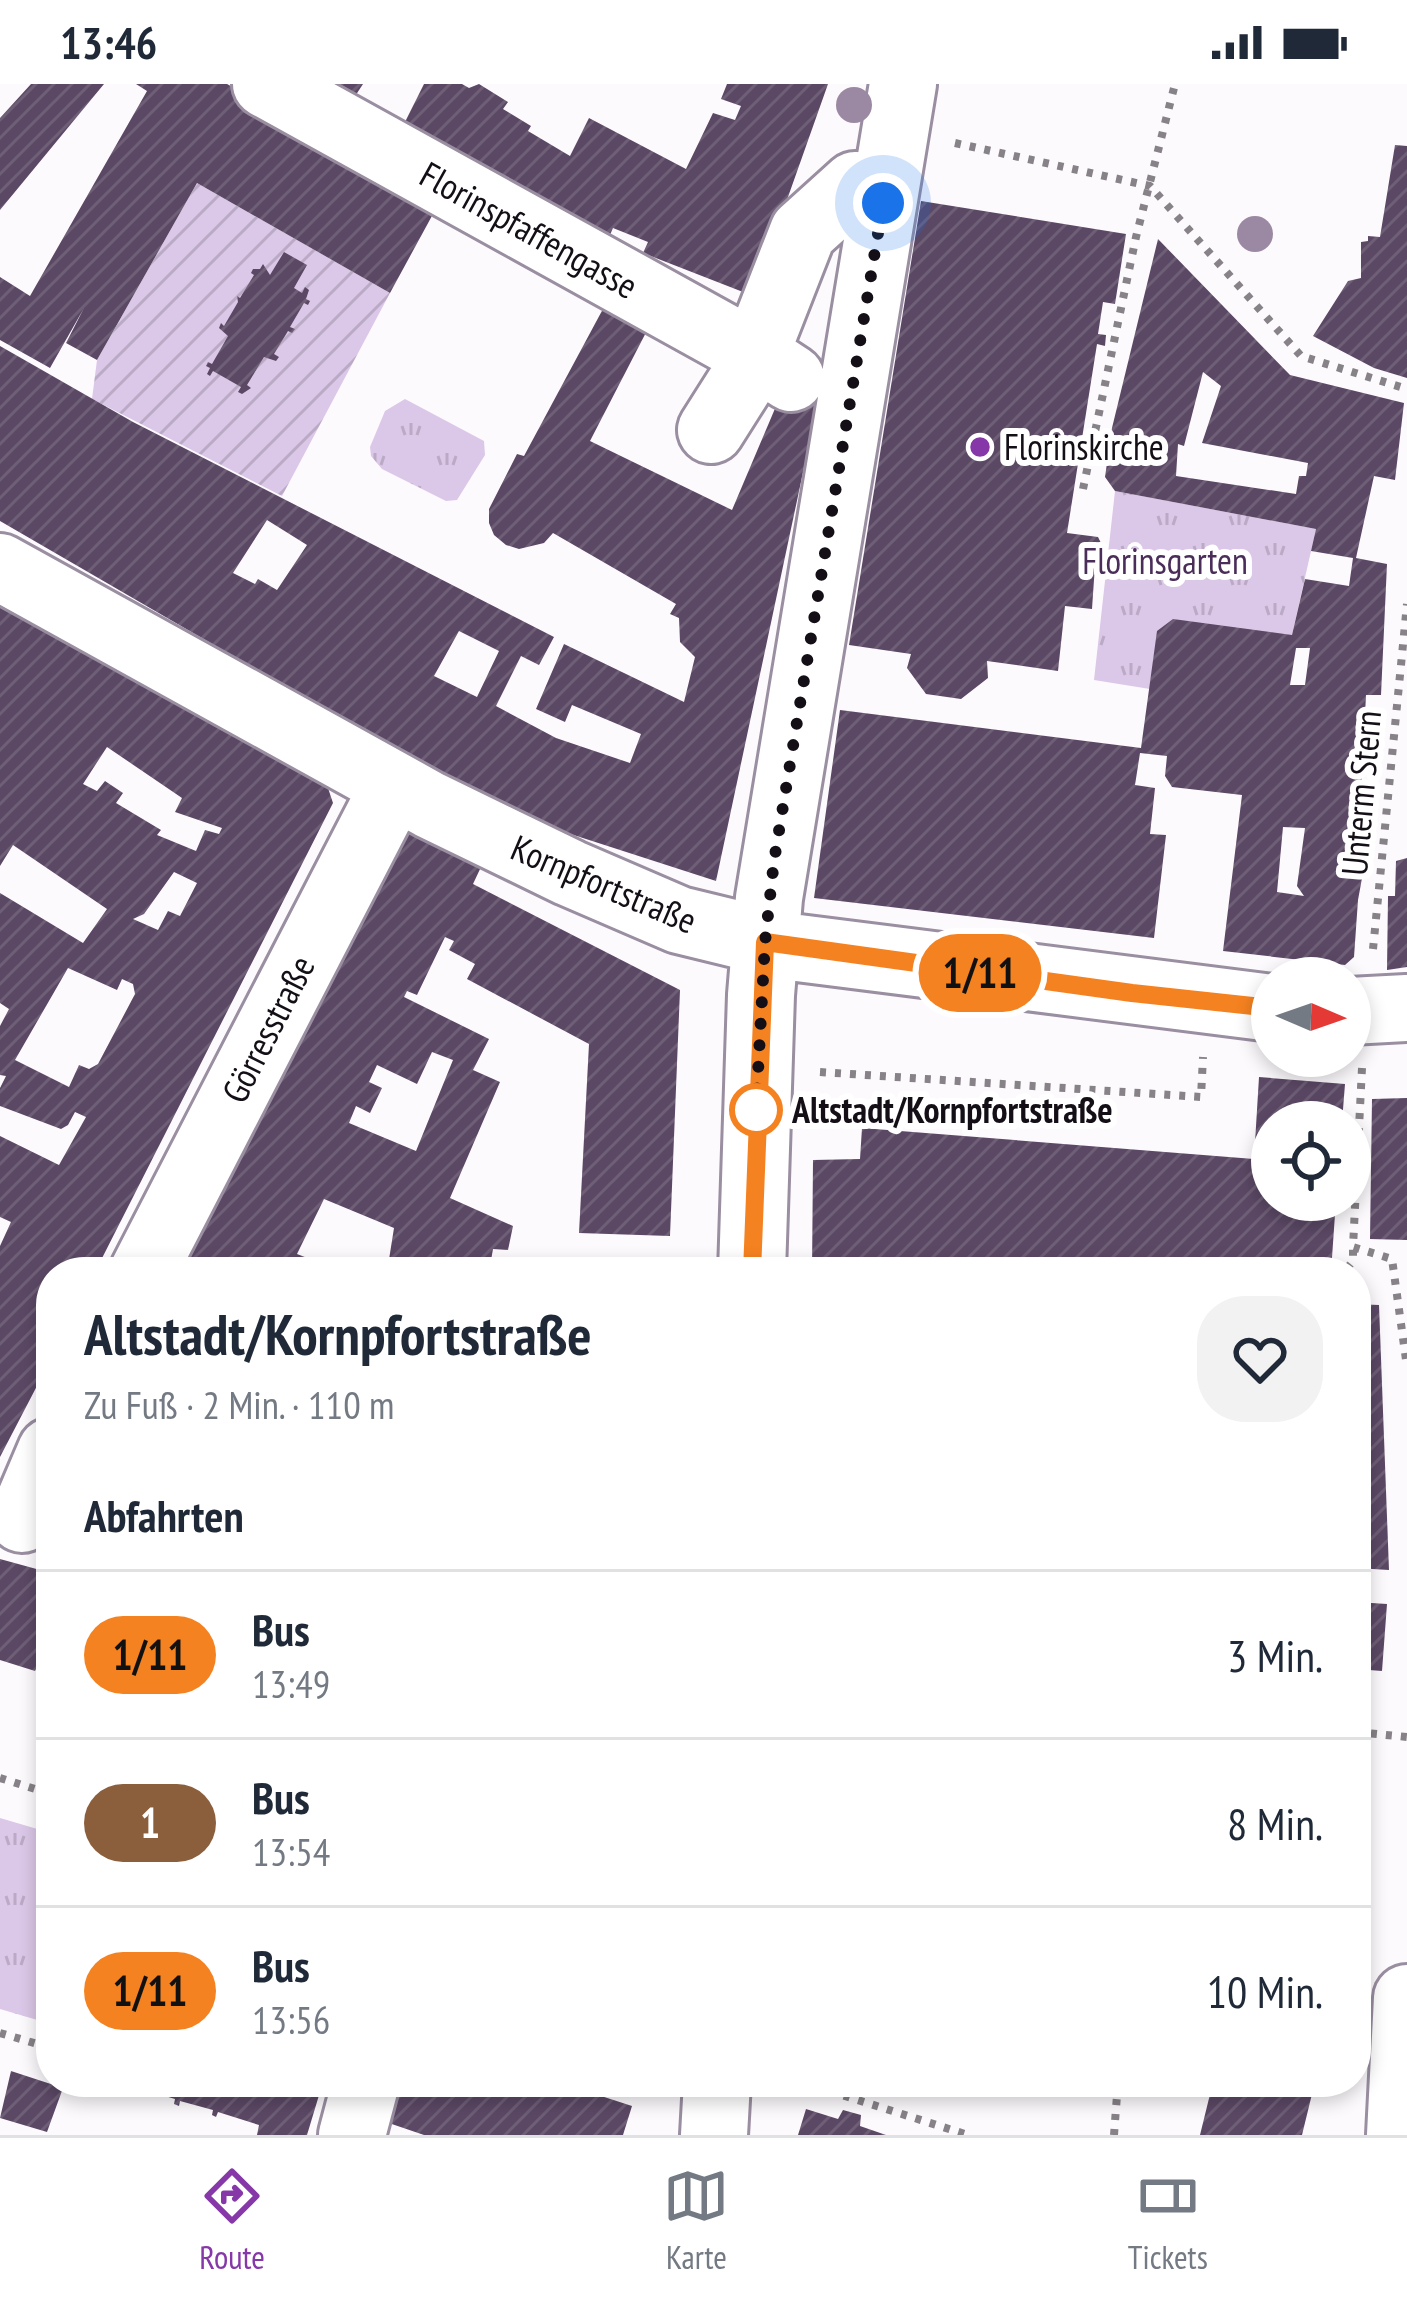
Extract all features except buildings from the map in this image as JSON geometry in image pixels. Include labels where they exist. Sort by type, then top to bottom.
[{"type":"street","name":"Florinspfaffengasse","points":[[266,84],[774,367]]},
{"type":"street","points":[[752,1257],[765,942],[779,825],[869,194],[899,107]]},
{"type":"street","points":[[711,430],[774,367],[803,232],[869,194]]},
{"type":"street","name":"Kornpfortstraße","points":[[0,567],[394,786],[679,920],[765,942],[1251,1006]]},
{"type":"street","name":"Görresstraße","points":[[151,1257],[394,786]]},
{"type":"street","points":[[24,1520],[36,1489]]},
{"type":"street","points":[[1400,2135],[1407,1998]]},
{"type":"street","points":[[352,2135],[362,2097]]},
{"type":"street","points":[[714,2135],[716,2097]]},
{"type":"path","points":[[1083,488],[1175,84]]},
{"type":"path","points":[[899,107],[1150,186],[1300,356],[1407,388]]},
{"type":"path","name":"Unterm Stern","points":[[1376,994],[1407,604]]},
{"type":"path","points":[[818,1072],[1201,1097],[1203,1055]]},
{"type":"path","points":[[1353,1257],[1361,1082]]},
{"type":"path","points":[[1353,1247],[1392,1259],[1407,1367]]},
{"type":"path","points":[[1371,1733],[1407,1737]]},
{"type":"path","points":[[0,1778],[36,1789]]},
{"type":"path","points":[[0,2033],[36,2044]]},
{"type":"path","points":[[848,2097],[968,2135]]},
{"type":"path","points":[[1114,2135],[1117,2097]]},
{"type":"green space","points":[[197,183],[390,293],[282,496],[92,399],[97,360]]},
{"type":"green space","points":[[405,399],[484,441],[485,455],[457,500],[446,501],[382,469],[371,456],[370,447],[385,411]]},
{"type":"green space","name":"Florinsgarten","points":[[1115,491],[1316,529],[1292,635],[1150,689],[1094,680]]},
{"type":"green space","points":[[0,1818],[36,1829],[36,2020],[0,2009]]},
{"type":"bus line","name":"1/11","points":[[752,1257],[765,942],[1251,1006]]},
{"type":"place","name":"Florinskirche","points":[[980,447]]},
{"type":"place","name":"Altstadt/Kornpfortstraße","points":[[756,1110]]},
{"type":"route","points":[[756,1110],[774,861],[883,203]]}]
